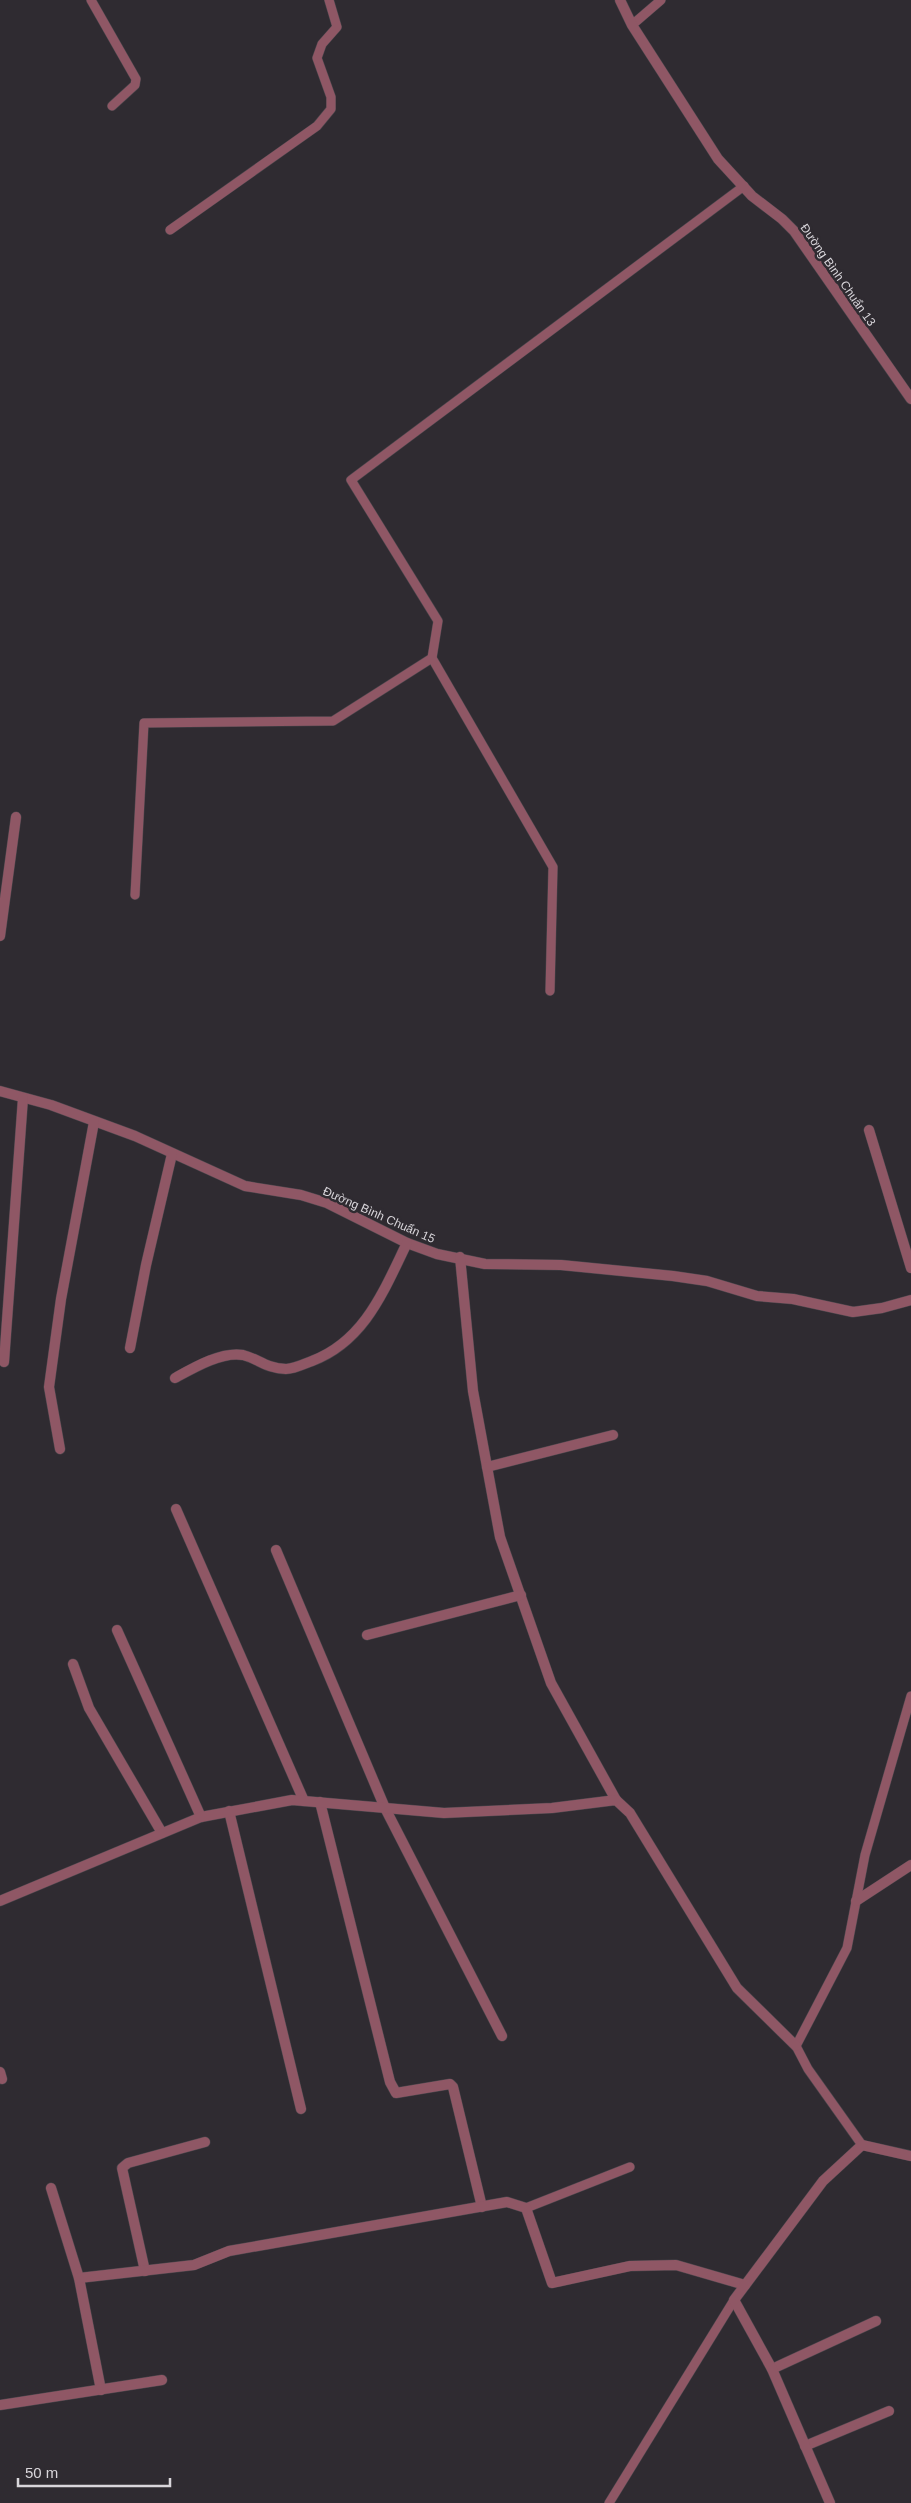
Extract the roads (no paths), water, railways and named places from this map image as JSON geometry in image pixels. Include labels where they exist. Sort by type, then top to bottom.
[{"type":"street","name":"Đường Bình Chuẩn 13","points":[[620,0],[632,25],[718,159],[744,186],[794,231],[911,399]]},
{"type":"street","points":[[0,936],[16,817]]},
{"type":"street","name":"Đường Bình Chuẩn 15","points":[[0,1091],[51,1105],[135,1136],[245,1186],[301,1195],[327,1203],[407,1243],[436,1254],[460,1257],[486,1264],[561,1265],[673,1276],[706,1281],[758,1296],[793,1298],[853,1312],[882,1308],[911,1300]]},
{"type":"street","points":[[4,1362],[23,1098]]},
{"type":"street","points":[[60,1449],[50,1387],[62,1299],[94,1122]]},
{"type":"street","points":[[869,1130],[911,1268]]},
{"type":"street","points":[[130,1348],[146,1265],[172,1154]]},
{"type":"street","points":[[175,1378],[219,1358],[243,1355],[269,1367],[289,1369],[322,1357],[352,1337],[372,1314],[407,1243]]},
{"type":"street","points":[[460,1257],[473,1391],[500,1537],[551,1683],[616,1800],[630,1813],[737,1988],[796,2046]]},
{"type":"street","points":[[487,1467],[613,1435]]},
{"type":"street","points":[[176,1509],[304,1801]]},
{"type":"street","points":[[276,1550],[385,1808],[502,2036]]},
{"type":"street","points":[[368,1635],[521,1596]]},
{"type":"street","points":[[117,1630],[201,1817]]},
{"type":"street","points":[[73,1664],[89,1708],[162,1833]]},
{"type":"street","points":[[0,1901],[201,1817],[292,1800],[444,1813],[552,1808],[616,1800]]},
{"type":"street","points":[[320,1802],[390,2082],[396,2093],[450,2084],[453,2087],[482,2207]]},
{"type":"street","points":[[229,1812],[302,2108]]},
{"type":"street","points":[[856,1901],[911,1865]]},
{"type":"street","points":[[145,2271],[122,2168],[128,2163],[205,2142]]},
{"type":"street","points":[[830,2503],[772,2369],[734,2300],[823,2181],[862,2145],[911,2156]]},
{"type":"street","points":[[51,2188],[79,2278],[100,2390]]},
{"type":"street","points":[[79,2278],[194,2265],[229,2251],[507,2202],[526,2208],[552,2283],[630,2266],[676,2265],[745,2285]]},
{"type":"street","points":[[772,2369],[876,2321]]},
{"type":"street","points":[[0,2405],[162,2380]]},
{"type":"street","points":[[805,2446],[889,2411]]},
{"type":"lane","points":[[91,0],[136,79],[135,85],[112,106]]},
{"type":"lane","points":[[170,230],[317,126],[331,109],[331,97],[317,58],[322,44],[337,27],[329,0]]},
{"type":"lane","points":[[632,25],[661,0]]},
{"type":"lane","points":[[550,991],[553,867],[432,658],[438,621],[351,480],[744,186]]},
{"type":"lane","points":[[135,895],[144,723],[333,721],[432,658]]},
{"type":"lane","points":[[862,2145],[808,2068],[796,2046],[848,1948],[865,1855],[911,1696]]},
{"type":"lane","points":[[526,2208],[630,2166]]},
{"type":"lane","points":[[609,2503],[734,2300]]}]
